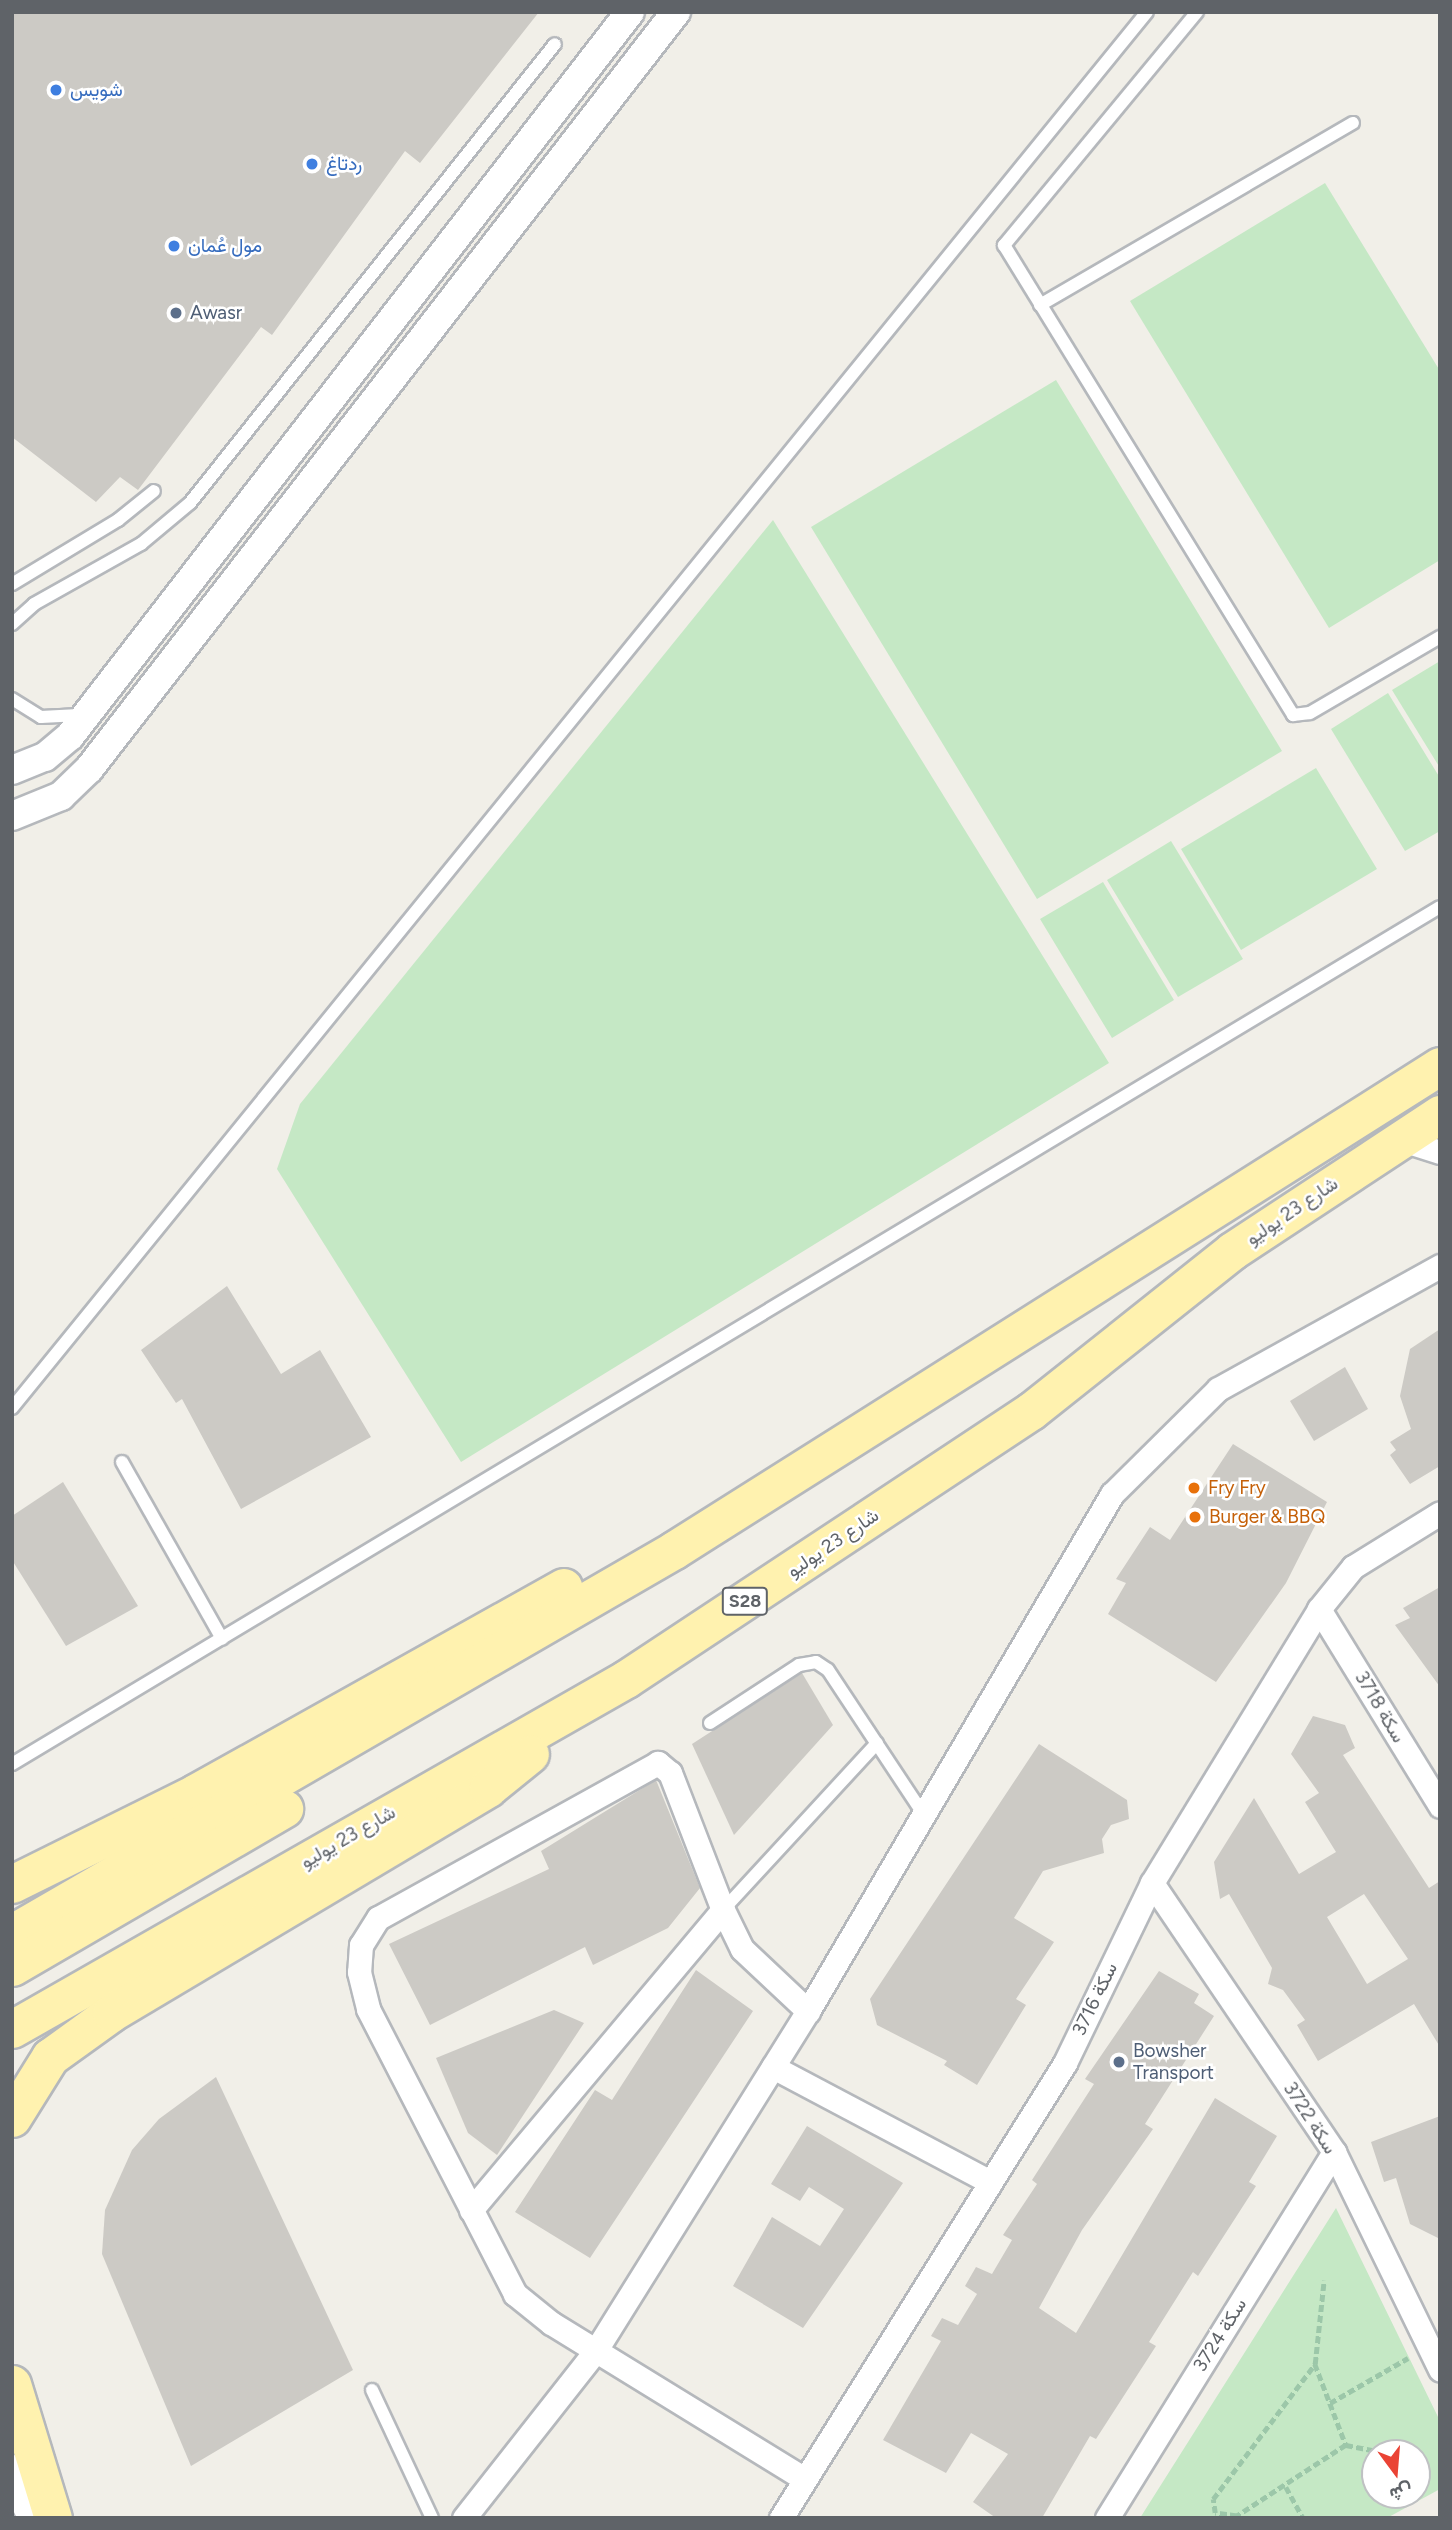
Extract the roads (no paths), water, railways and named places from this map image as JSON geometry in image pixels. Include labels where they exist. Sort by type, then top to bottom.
[{"type":"main road","points":[[12,1933],[410,1707],[878,1425],[1440,1066]]},
{"type":"main road","name":"شارع 23 يوليو","points":[[12,2029],[626,1679],[1031,1411],[1232,1251],[1440,1114]]},
{"type":"main road","points":[[12,1884],[195,1793],[597,1568],[878,1425]]},
{"type":"main road","points":[[12,1967],[414,1733],[618,1604],[878,1425]]},
{"type":"main road","points":[[12,2118],[50,2057],[101,2020],[488,1788],[626,1679]]},
{"type":"main road","points":[[12,2384],[53,2518]]},
{"type":"main road","points":[[12,2471],[35,2518]]},
{"type":"street","points":[[12,770],[58,748],[92,708],[630,12]]},
{"type":"street","points":[[12,831],[45,806],[102,754],[676,12]]},
{"type":"street","points":[[12,816],[45,806]]},
{"type":"street","points":[[1399,1139],[1440,1152]]},
{"type":"street","points":[[464,2518],[596,2350],[808,2011],[922,1812],[1112,1494],[1180,1419],[1260,1360],[1440,1266]]},
{"type":"street","name":"سكة 3716","points":[[781,2518],[1065,2063],[1152,1883],[1319,1609],[1353,1567],[1440,1513]]},
{"type":"street","name":"سكة 3718","points":[[1319,1609],[1440,1806]]},
{"type":"street","points":[[805,2479],[596,2350],[515,2294],[368,2009],[361,1945],[378,1918],[658,1763],[670,1773],[723,1910],[743,1949],[808,2011]]},
{"type":"street","name":"سكة 3722","points":[[1152,1883],[1334,2152],[1440,2369]]},
{"type":"street","points":[[471,2210],[723,1910]]},
{"type":"street","points":[[774,2067],[990,2182]]},
{"type":"street","name":"سكة 3724","points":[[1107,2518],[1334,2152]]},
{"type":"lane","points":[[12,1408],[1147,12]]},
{"type":"lane","points":[[1197,12],[1004,245],[1293,715],[1310,713],[1440,636]]},
{"type":"lane","points":[[12,624],[34,604],[141,544],[190,503],[555,44]]},
{"type":"lane","points":[[1040,305],[1353,123]]},
{"type":"lane","points":[[12,584],[118,520],[154,491]]},
{"type":"lane","points":[[12,699],[41,717],[76,716],[92,708]]},
{"type":"lane","points":[[12,1764],[1440,907]]},
{"type":"lane","points":[[122,1462],[222,1639]]},
{"type":"lane","points":[[710,1723],[799,1665],[816,1662],[828,1670],[922,1812]]},
{"type":"lane","points":[[723,1910],[877,1743]]},
{"type":"lane","points":[[372,2390],[432,2518]]},
{"type":"place","name":"شويس","points":[[56,90]]},
{"type":"place","name":"ردتاغ","points":[[312,164]]},
{"type":"place","name":"مول عُمان","points":[[174,246]]},
{"type":"place","name":"Awasr","points":[[176,313]]},
{"type":"place","name":"Fry Fry","points":[[1194,1488]]},
{"type":"place","name":"Burger & BBQ","points":[[1195,1517]]},
{"type":"place","name":"Bowsher Transport","points":[[1119,2062]]}]
